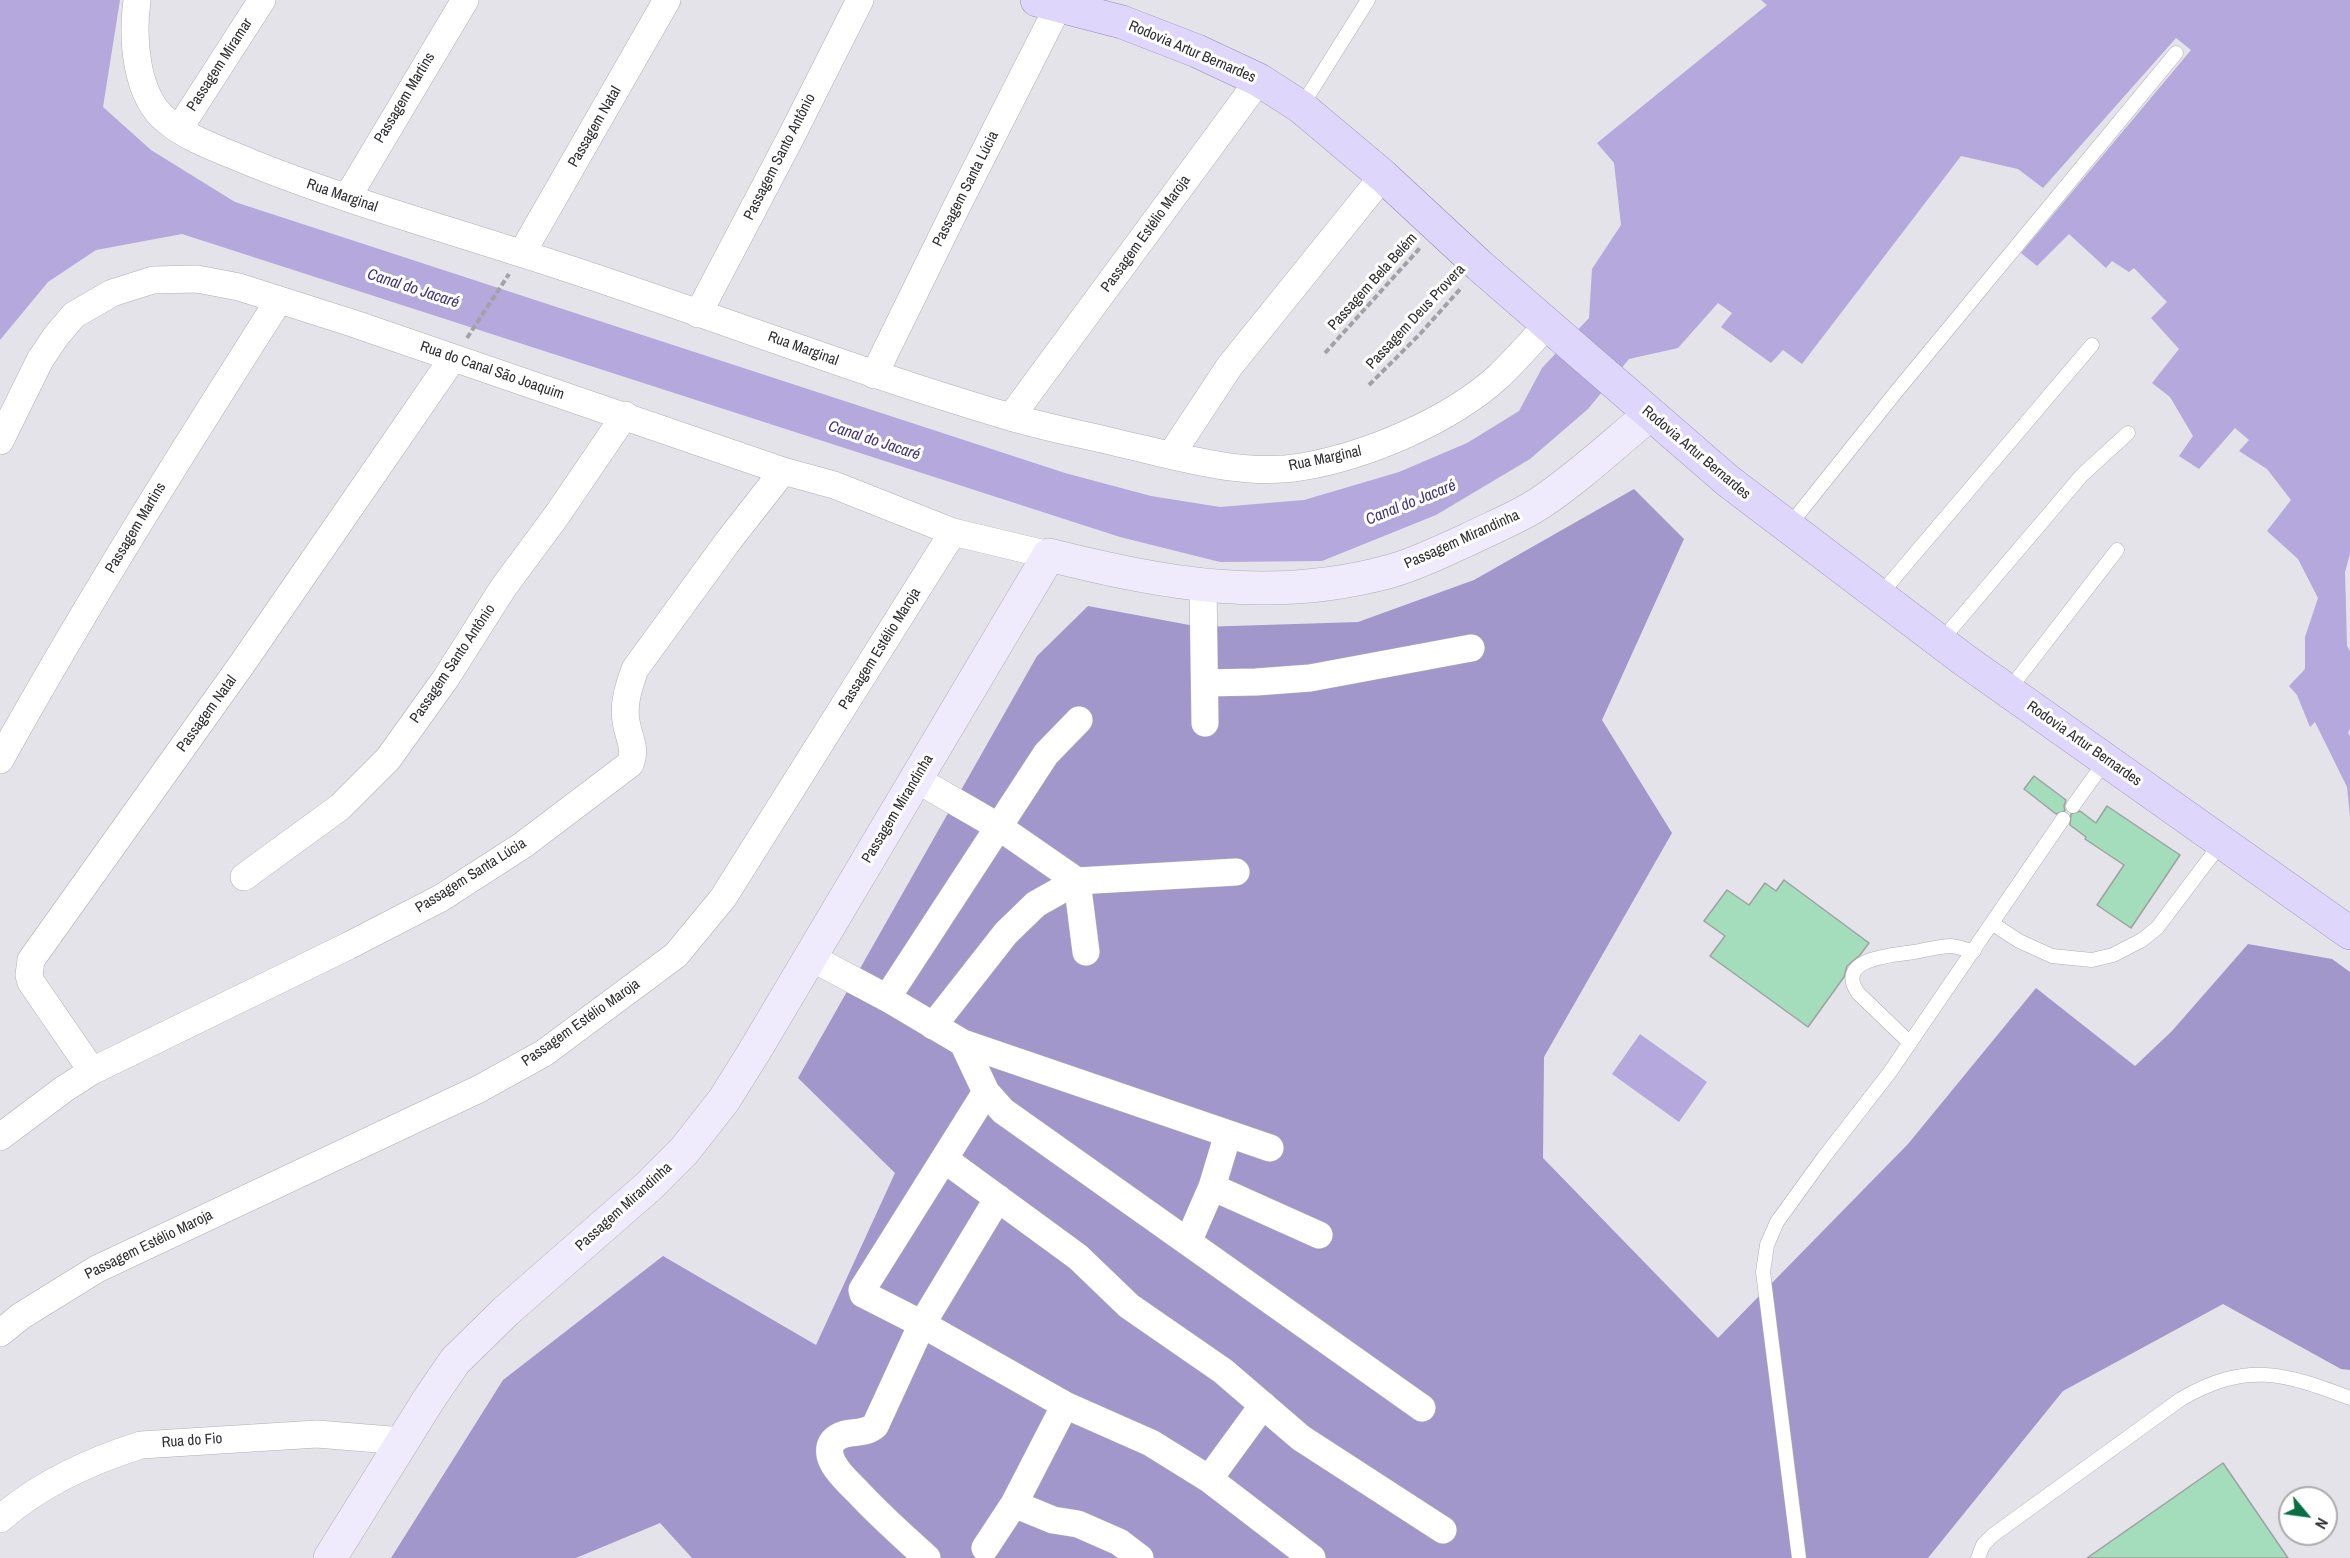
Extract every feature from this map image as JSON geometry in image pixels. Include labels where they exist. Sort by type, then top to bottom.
[{"type":"main road","name":"Rodovia Artur Bernardes","points":[[1048,2],[1122,22],[1197,51],[1259,80],[1301,107],[1383,176],[1480,266],[1728,481],[1940,642],[2350,933]]},
{"type":"street","name":"Rua Marginal","points":[[137,0],[134,26],[137,58],[154,108],[165,120],[179,129],[281,175],[518,259],[698,314],[874,375],[1011,417],[1200,463],[1261,469],[1300,467],[1375,448],[1424,427],[1497,378],[1553,328]]},
{"type":"street","name":"Passagem Miramar","points":[[179,129],[262,0]]},
{"type":"street","name":"Passagem Martins","points":[[347,198],[465,0]]},
{"type":"street","name":"Passagem Natal","points":[[518,259],[667,0]]},
{"type":"street","name":"Passagem Santo Antônio","points":[[698,314],[860,0]]},
{"type":"street","name":"Passagem Santa Lúcia","points":[[874,375],[957,206],[1048,2]]},
{"type":"street","name":"Passagem Estélio Maroja","points":[[1011,417],[1259,80]]},
{"type":"street","points":[[1171,456],[1229,367],[1383,176]]},
{"type":"street","name":"Rua do Canal São Joaquim","points":[[0,441],[40,360],[74,315],[112,293],[153,280],[197,279],[239,287],[459,349],[625,415],[783,471],[834,485],[953,532],[1049,555]]},
{"type":"street","name":"Passagem Martins","points":[[0,760],[52,666],[164,481],[279,300]]},
{"type":"street","name":"Passagem Natal","points":[[92,1071],[31,982],[29,975],[31,960],[242,664],[459,349]]},
{"type":"street","name":"Passagem Mirandinha","points":[[330,1558],[402,1441],[455,1361],[477,1338],[649,1186],[684,1151],[724,1100],[1049,555],[1132,575],[1203,585],[1245,588],[1299,588],[1332,584],[1391,571],[1430,557],[1537,505],[1560,489],[1642,407]]},
{"type":"street","name":"Passagem Santo Antônio","points":[[244,877],[340,807],[388,759],[446,678],[503,588],[557,515],[625,415]]},
{"type":"street","name":"Passagem Santa Lúcia","points":[[0,1137],[92,1071],[441,898],[523,845],[630,764],[634,749],[626,721],[625,704],[635,669],[722,549],[783,471]]},
{"type":"street","name":"Passagem Estélio Maroja","points":[[0,1333],[21,1316],[97,1269],[479,1089],[544,1053],[676,955],[723,898],[953,532]]},
{"type":"street","points":[[1203,585],[1205,723]]},
{"type":"street","points":[[1205,682],[1256,682],[1310,678],[1471,648]]},
{"type":"street","points":[[886,998],[1046,754],[1079,720]]},
{"type":"street","points":[[916,779],[999,827],[1077,881],[1086,952]]},
{"type":"street","points":[[933,1026],[1006,933],[1036,904],[1077,881],[1236,872]]},
{"type":"street","points":[[810,957],[963,1043],[1270,1148]]},
{"type":"street","points":[[963,1043],[986,1092],[1003,1111],[1422,1408]]},
{"type":"street","points":[[986,1092],[862,1290],[863,1294],[922,1324],[1065,1405],[1151,1443],[1209,1479],[1312,1558]]},
{"type":"street","points":[[1188,1242],[1212,1187],[1228,1134]]},
{"type":"street","points":[[944,1159],[1078,1257],[1129,1306],[1223,1371],[1301,1438],[1443,1530]]},
{"type":"street","points":[[1212,1187],[1319,1235]]},
{"type":"street","points":[[927,1558],[883,1519],[847,1481],[832,1462],[829,1448],[843,1433],[867,1432],[875,1426],[922,1324],[998,1198]]},
{"type":"street","points":[[985,1548],[1014,1504],[1065,1405]]},
{"type":"street","points":[[1209,1479],[1263,1405]]},
{"type":"street","name":"Rua do Fio","points":[[0,1519],[41,1488],[77,1469],[141,1445],[317,1434],[402,1441]]},
{"type":"street","points":[[1014,1504],[1053,1520],[1078,1524],[1119,1542],[1140,1558]]},
{"type":"lane","points":[[1301,107],[1368,0]]},
{"type":"lane","points":[[1788,528],[1896,392],[2176,53]]},
{"type":"lane","points":[[1879,596],[2092,345]]},
{"type":"lane","points":[[1940,642],[2082,475],[2128,432]]},
{"type":"lane","points":[[2008,691],[2117,550]]},
{"type":"lane","points":[[2073,806],[2106,760]]},
{"type":"lane","points":[[1799,1558],[1763,1272],[1767,1245],[1777,1222],[1910,1043],[2063,819]]},
{"type":"lane","points":[[1993,924],[2019,941],[2052,956],[2092,960],[2113,955],[2142,940],[2157,928],[2222,842]]},
{"type":"lane","points":[[1910,1043],[1858,993],[1852,979],[1856,969],[1863,962],[1876,958],[1951,946],[1974,951]]},
{"type":"lane","points":[[1978,1558],[1983,1545],[1993,1535],[2181,1399],[2199,1389],[2242,1376],[2266,1374],[2298,1379],[2350,1398]]},
{"type":"path","name":"Passagem Bela Belém","points":[[1325,353],[1439,228]]},
{"type":"path","points":[[459,349],[518,259]]},
{"type":"path","name":"Passagem Deus Provera","points":[[1369,385],[1420,334],[1480,266]]},
{"type":"shaded area","points":[[1634,489],[1684,539],[1602,720],[1672,833],[1544,1057],[1543,1158],[1718,1338],[1908,1144],[2036,988],[2135,1066],[2172,1031],[2248,944],[2332,959],[2350,972],[2350,1370],[2341,1369],[2223,1304],[2063,1391],[1928,1558],[692,1558],[660,1523],[576,1558],[391,1558],[503,1380],[663,1256],[816,1345],[895,1173],[798,1078],[1037,656],[1088,606],[1200,627],[1358,622],[1474,580]]},
{"type":"water","name":"Canal do Jacaré","points":[[0,0],[120,0],[103,107],[151,150],[235,202],[1065,473],[1151,496],[1220,507],[1304,500],[1399,472],[1467,443],[1519,411],[1542,368],[1589,318],[1592,269],[1621,225],[1614,163],[1597,143],[1767,5],[1761,0],[2350,0],[2350,554],[2345,572],[2347,646],[2350,651],[2350,729],[2348,733],[2350,736],[2350,817],[2347,787],[2315,722],[2310,727],[2297,695],[2289,686],[2305,669],[2305,637],[2318,598],[2298,559],[2267,531],[2291,500],[2267,469],[2239,451],[2249,440],[2235,428],[2199,469],[2179,456],[2193,436],[2170,397],[2152,383],[2179,349],[2151,318],[2167,302],[2134,268],[2129,272],[2112,261],[2106,268],[2069,234],[2037,266],[2021,253],[2191,50],[2176,38],[2043,188],[2018,169],[1961,156],[1802,364],[1783,350],[1771,363],[1721,327],[1732,313],[1718,303],[1678,348],[1629,359],[1588,409],[1530,459],[1436,515],[1322,561],[1220,562],[1120,537],[182,234],[96,250],[48,282],[0,340]]},
{"type":"water","points":[[1640,1034],[1707,1082],[1679,1122],[1612,1074]]},
{"type":"building","points":[[2034,776],[2066,800],[2065,811],[2056,814],[2024,789]]},
{"type":"building","points":[[2107,806],[2180,855],[2131,928],[2097,905],[2124,865],[2085,839],[2086,837],[2070,825],[2071,814],[2080,811],[2096,823]]},
{"type":"building","points":[[1784,880],[1869,943],[1847,966],[1844,977],[1808,1027],[1710,956],[1725,936],[1704,921],[1727,890],[1749,905],[1765,883],[1776,891]]},
{"type":"building","points":[[2223,1463],[2288,1558],[2087,1558]]}]
